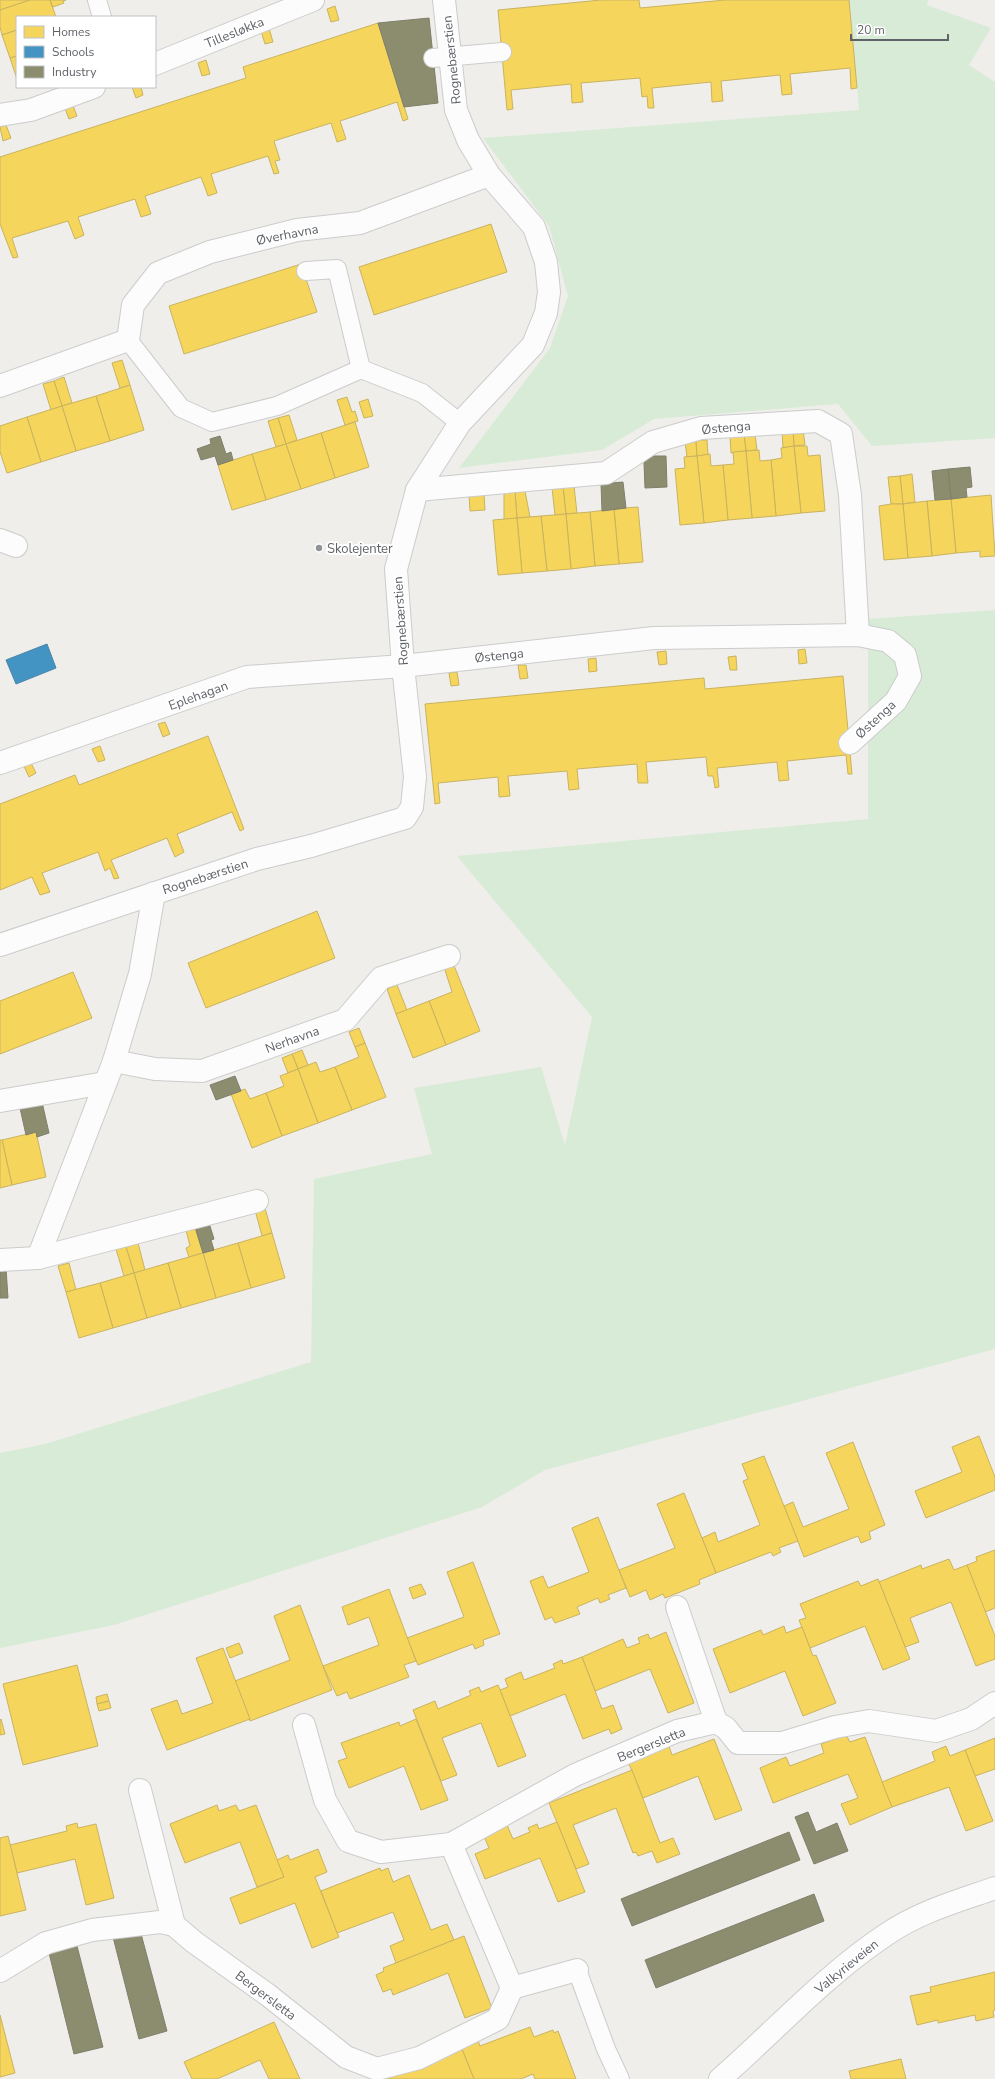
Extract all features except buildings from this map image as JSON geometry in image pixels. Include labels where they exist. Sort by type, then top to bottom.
[{"type":"street","name":"Tillesløkka","points":[[156,64],[313,0]]},
{"type":"street","name":"Rognebærstien","points":[[0,945],[154,892],[257,859],[311,846],[405,818],[412,807],[415,777],[403,666],[396,569],[417,490],[460,423],[534,345],[546,313],[550,292],[546,262],[534,227],[489,175],[468,140],[456,110],[442,57],[444,0]]},
{"type":"street","points":[[0,115],[31,110],[91,88]]},
{"type":"street","name":"Øverhavna","points":[[128,340],[133,305],[158,273],[210,252],[297,230],[360,223],[489,175]]},
{"type":"street","points":[[0,386],[128,340]]},
{"type":"street","name":"Østenga","points":[[417,490],[606,473],[653,442],[701,428],[818,421],[841,434],[850,494],[858,635]]},
{"type":"street","name":"Østenga","points":[[403,666],[654,638],[858,635],[888,641],[905,655],[910,676],[896,701],[850,743]]},
{"type":"street","name":"Eplehagan","points":[[0,762],[247,677],[403,666]]},
{"type":"street","points":[[38,1258],[114,1061],[140,974],[154,892]]},
{"type":"street","name":"Nerhavna","points":[[114,1061],[155,1068],[202,1071],[345,1020],[381,978],[449,956]]},
{"type":"street","points":[[0,1101],[105,1084]]},
{"type":"street","points":[[0,1260],[38,1258],[257,1201]]},
{"type":"street","points":[[676,1607],[716,1722],[726,1728],[738,1743],[782,1743],[835,1727],[869,1721],[936,1731],[971,1720],[995,1703]]},
{"type":"street","name":"Bergersletta","points":[[304,1725],[325,1800],[348,1841],[381,1852],[451,1844],[575,1775],[677,1731],[716,1722]]},
{"type":"street","points":[[0,1970],[46,1943],[92,1930],[160,1922],[174,1925],[140,1790]]},
{"type":"street","points":[[451,1844],[512,1988],[577,1970]]},
{"type":"street","name":"Valkyrieveien","points":[[720,2079],[802,2003],[857,1956],[887,1933],[928,1911],[995,1888]]},
{"type":"street","name":"Bergersletta","points":[[174,1925],[194,1942],[268,1995],[346,2058],[377,2069],[419,2058],[498,2019],[512,1988]]},
{"type":"lane","points":[[97,0],[102,16]]},
{"type":"lane","points":[[442,57],[502,52]]},
{"type":"lane","points":[[306,271],[337,269],[361,369]]},
{"type":"lane","points":[[128,340],[181,408],[212,422],[277,406],[361,369],[422,393],[460,423]]},
{"type":"lane","points":[[577,1970],[606,2049],[620,2079]]},
{"type":"green space","points":[[849,0],[928,0],[927,5],[991,28],[969,65],[995,82],[995,438],[872,446],[838,404],[654,419],[602,450],[459,468],[550,348],[568,296],[549,226],[483,138],[859,110]]},
{"type":"green space","points":[[995,610],[995,1349],[545,1470],[482,1507],[114,1625],[0,1648],[0,1453],[45,1444],[311,1362],[314,1179],[432,1154],[414,1088],[541,1067],[565,1145],[592,1017],[457,856],[868,819],[868,619]]},
{"type":"place","name":"Skolejenter","points":[[319,548]]}]
